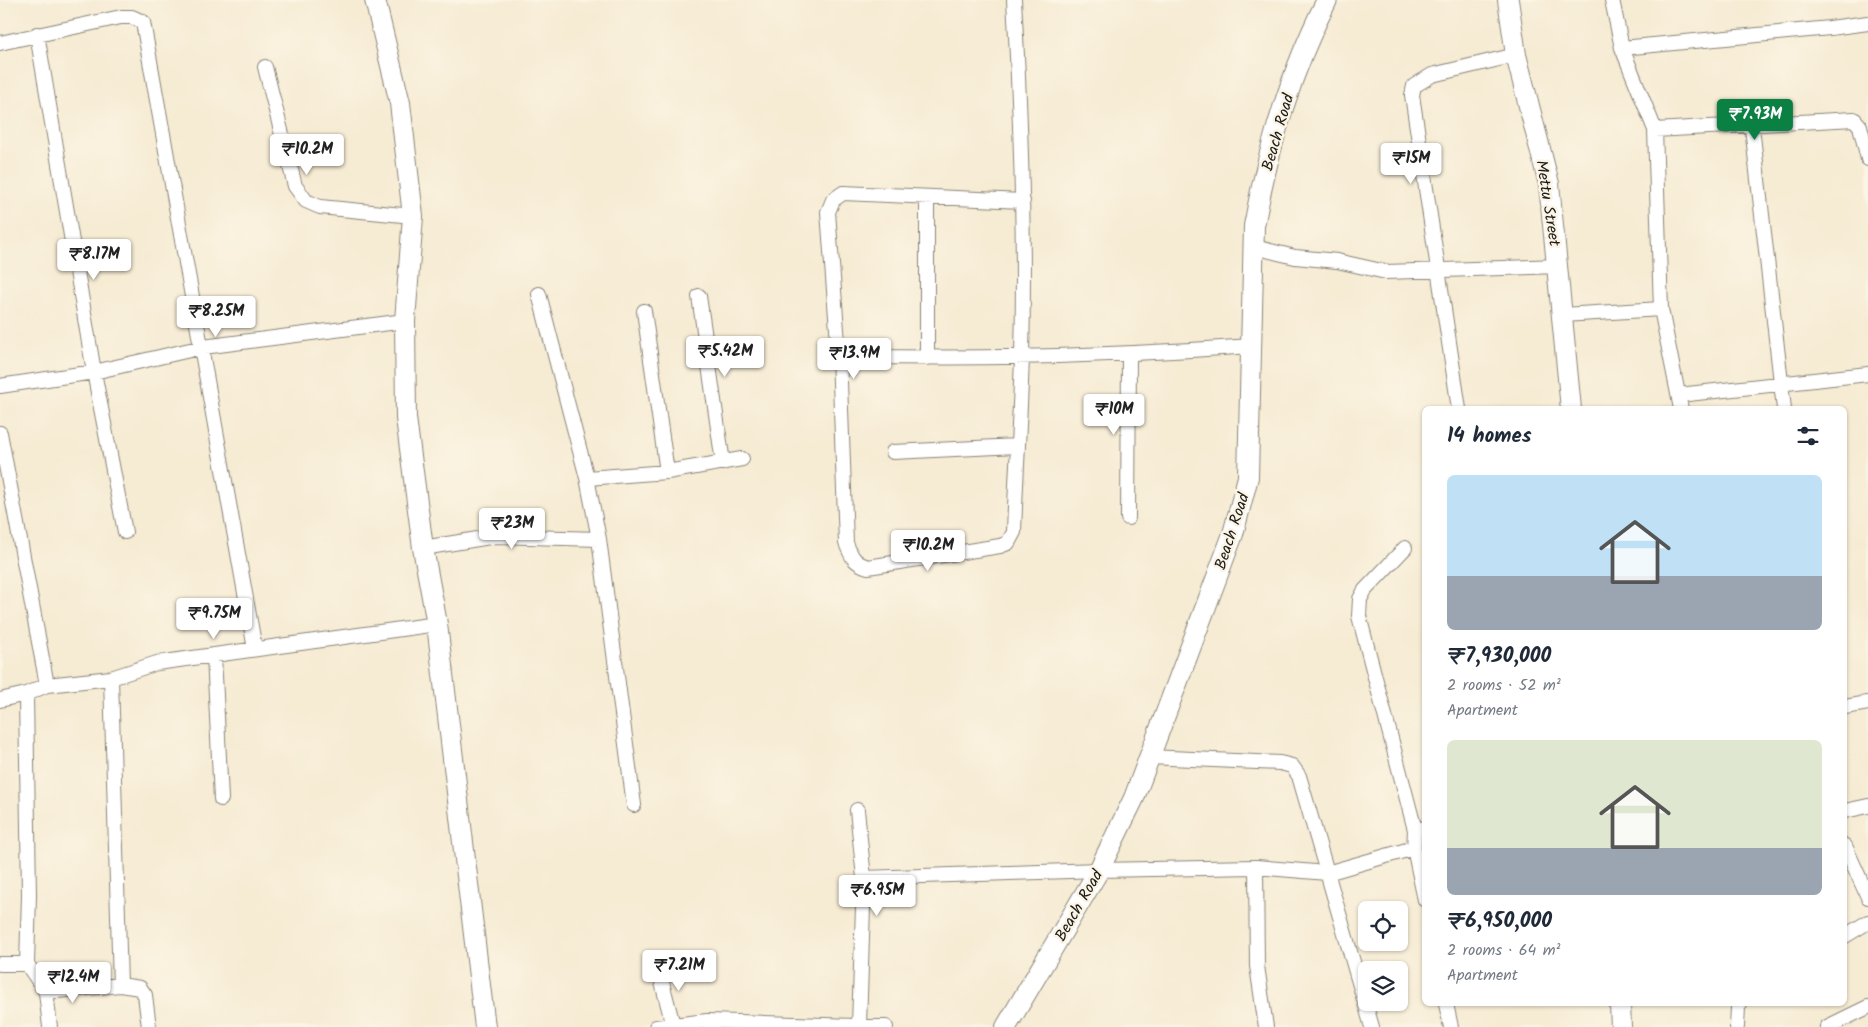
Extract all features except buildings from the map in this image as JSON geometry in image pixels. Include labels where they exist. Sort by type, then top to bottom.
[{"type":"street","points":[[375,0],[400,103],[413,216],[405,321],[406,418],[423,548],[437,624],[485,1027]]},
{"type":"street","points":[[1014,0],[1022,133],[1022,201],[1022,358],[1014,532],[1008,543],[875,566],[858,564],[846,543],[839,356],[828,212],[832,200],[843,193],[1022,201]]},
{"type":"street","name":"Beach Road","points":[[1006,1027],[1099,870],[1134,798],[1233,534],[1248,477],[1254,226],[1284,100],[1327,0]]},
{"type":"street","name":"Mettu Street","points":[[1508,0],[1516,55],[1549,184],[1571,406]]},
{"type":"street","points":[[1612,0],[1622,48],[1655,130],[1661,309],[1680,402],[1782,384],[1868,374]]},
{"type":"street","points":[[0,43],[121,17],[132,16],[139,18],[143,22],[256,649]]},
{"type":"street","points":[[1622,48],[1830,28],[1868,22]]},
{"type":"street","points":[[37,34],[94,372],[125,532]]},
{"type":"street","points":[[1459,406],[1412,95],[1414,86],[1432,74],[1516,55]]},
{"type":"street","points":[[265,67],[295,186],[306,200],[320,207],[413,216]]},
{"type":"street","points":[[1655,130],[1752,127],[1854,119],[1860,126],[1868,159]]},
{"type":"street","points":[[1752,127],[1784,406]]},
{"type":"street","points":[[927,358],[928,197]]},
{"type":"street","points":[[1254,248],[1295,257],[1337,261],[1386,272],[1438,272],[1558,266]]},
{"type":"street","points":[[539,294],[587,478],[599,539],[634,805]]},
{"type":"street","points":[[699,296],[722,463]]},
{"type":"street","points":[[1563,315],[1661,309]]},
{"type":"street","points":[[644,311],[668,472]]},
{"type":"street","points":[[0,386],[94,372],[203,347],[405,321]]},
{"type":"street","points":[[839,356],[1022,358],[1129,355],[1252,346]]},
{"type":"street","points":[[1128,518],[1129,355]]},
{"type":"street","points":[[0,433],[47,685]]},
{"type":"street","points":[[893,452],[1017,446]]},
{"type":"street","points":[[587,478],[668,472],[742,459]]},
{"type":"street","points":[[423,548],[496,536],[599,539]]},
{"type":"street","points":[[1405,548],[1365,590],[1360,599],[1360,616],[1420,829],[1414,848],[1422,886]]},
{"type":"street","points":[[0,700],[26,694],[47,685],[111,678],[157,663],[437,624]]},
{"type":"street","points":[[214,655],[221,799]]},
{"type":"street","points":[[111,678],[120,985]]},
{"type":"street","points":[[26,694],[29,895],[27,964],[46,992],[50,1027]]},
{"type":"street","points":[[1847,707],[1868,703]]},
{"type":"street","points":[[1150,757],[1280,763],[1292,766],[1299,776],[1372,1027]]},
{"type":"street","points":[[1847,811],[1868,806]]},
{"type":"street","points":[[857,810],[864,878],[859,1025]]},
{"type":"street","points":[[864,878],[1256,867],[1327,874],[1414,848]]},
{"type":"street","points":[[1847,855],[1851,874],[1868,897]]},
{"type":"street","points":[[1256,867],[1257,966],[1266,1027]]},
{"type":"street","points":[[1847,935],[1868,922]]},
{"type":"street","points":[[0,964],[27,964]]},
{"type":"street","points":[[658,967],[673,1024]]},
{"type":"street","points":[[46,992],[120,985],[140,988],[145,995],[149,1027]]},
{"type":"street","points":[[1446,1006],[1451,1027]]},
{"type":"street","points":[[1620,1006],[1621,1027]]},
{"type":"street","points":[[1737,1027],[1739,1006]]},
{"type":"street","points":[[1826,1027],[1868,1006]]},
{"type":"street","points":[[656,1027],[673,1024],[707,1024],[859,1025],[886,1027]]}]
